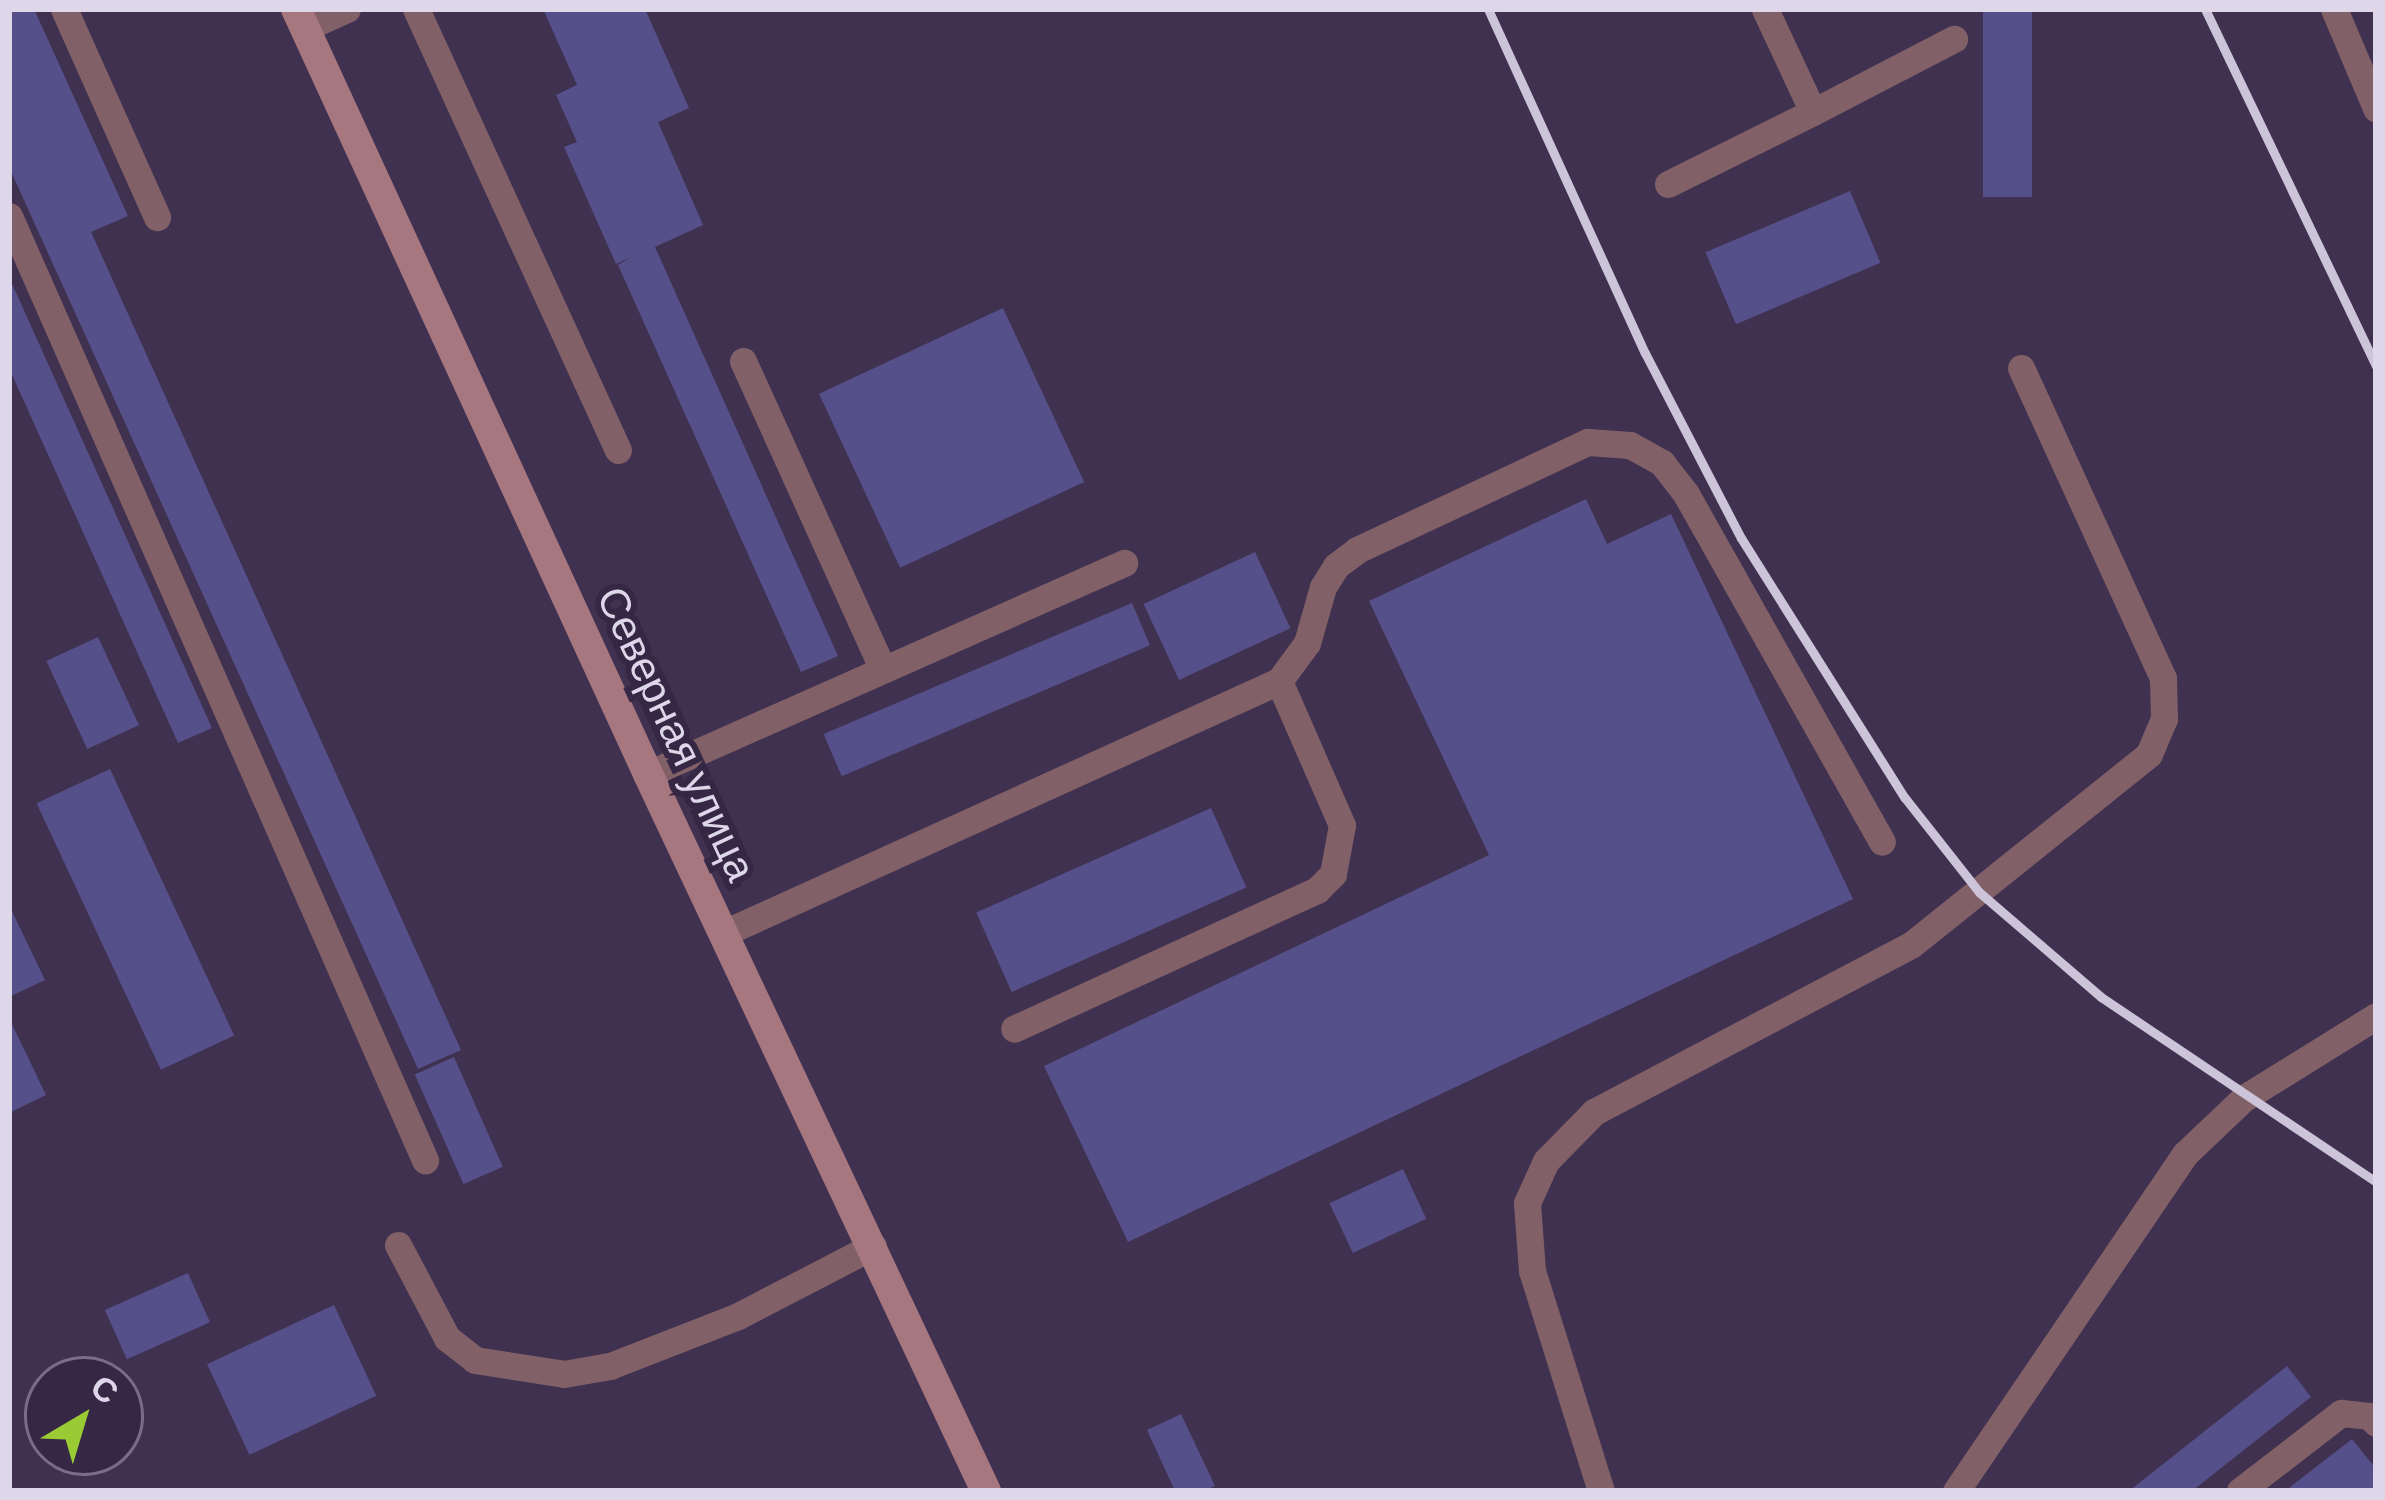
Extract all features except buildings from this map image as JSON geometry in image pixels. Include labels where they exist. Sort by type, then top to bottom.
[{"type":"main road","name":"Северная улица","points":[[300,18],[647,774],[986,1491]]},
{"type":"lane","points":[[64,9],[157,217]]},
{"type":"lane","points":[[300,18],[347,9]]},
{"type":"lane","points":[[416,9],[618,451]]},
{"type":"lane","points":[[1765,9],[1814,112]]},
{"type":"lane","points":[[2334,9],[2376,108]]},
{"type":"lane","points":[[1668,184],[1954,39]]},
{"type":"lane","points":[[9,216],[425,1160]]},
{"type":"lane","points":[[743,361],[884,669]]},
{"type":"lane","points":[[1601,1491],[1532,1270],[1527,1203],[1546,1161],[1594,1112],[1911,945],[2149,754],[2164,719],[2163,678],[2021,368]]},
{"type":"lane","points":[[724,933],[1279,681],[1307,643],[1323,587],[1336,566],[1357,550],[1588,442],[1630,445],[1662,463],[1686,494],[1882,842]]},
{"type":"lane","points":[[647,774],[1124,563]]},
{"type":"lane","points":[[1014,1029],[1317,890],[1333,874],[1342,825],[1279,681]]},
{"type":"lane","points":[[1956,1491],[2185,1154],[2244,1098],[2376,1016]]},
{"type":"lane","points":[[398,1245],[447,1338],[475,1360],[564,1374],[610,1366],[739,1316],[873,1246]]},
{"type":"lane","points":[[2249,1488],[2341,1413],[2369,1416],[2376,1423]]},
{"type":"railway","points":[[1488,9],[1645,353],[1741,538],[1905,798],[1979,892],[2101,997],[2376,1182]]},
{"type":"railway","points":[[2205,9],[2376,366]]}]
